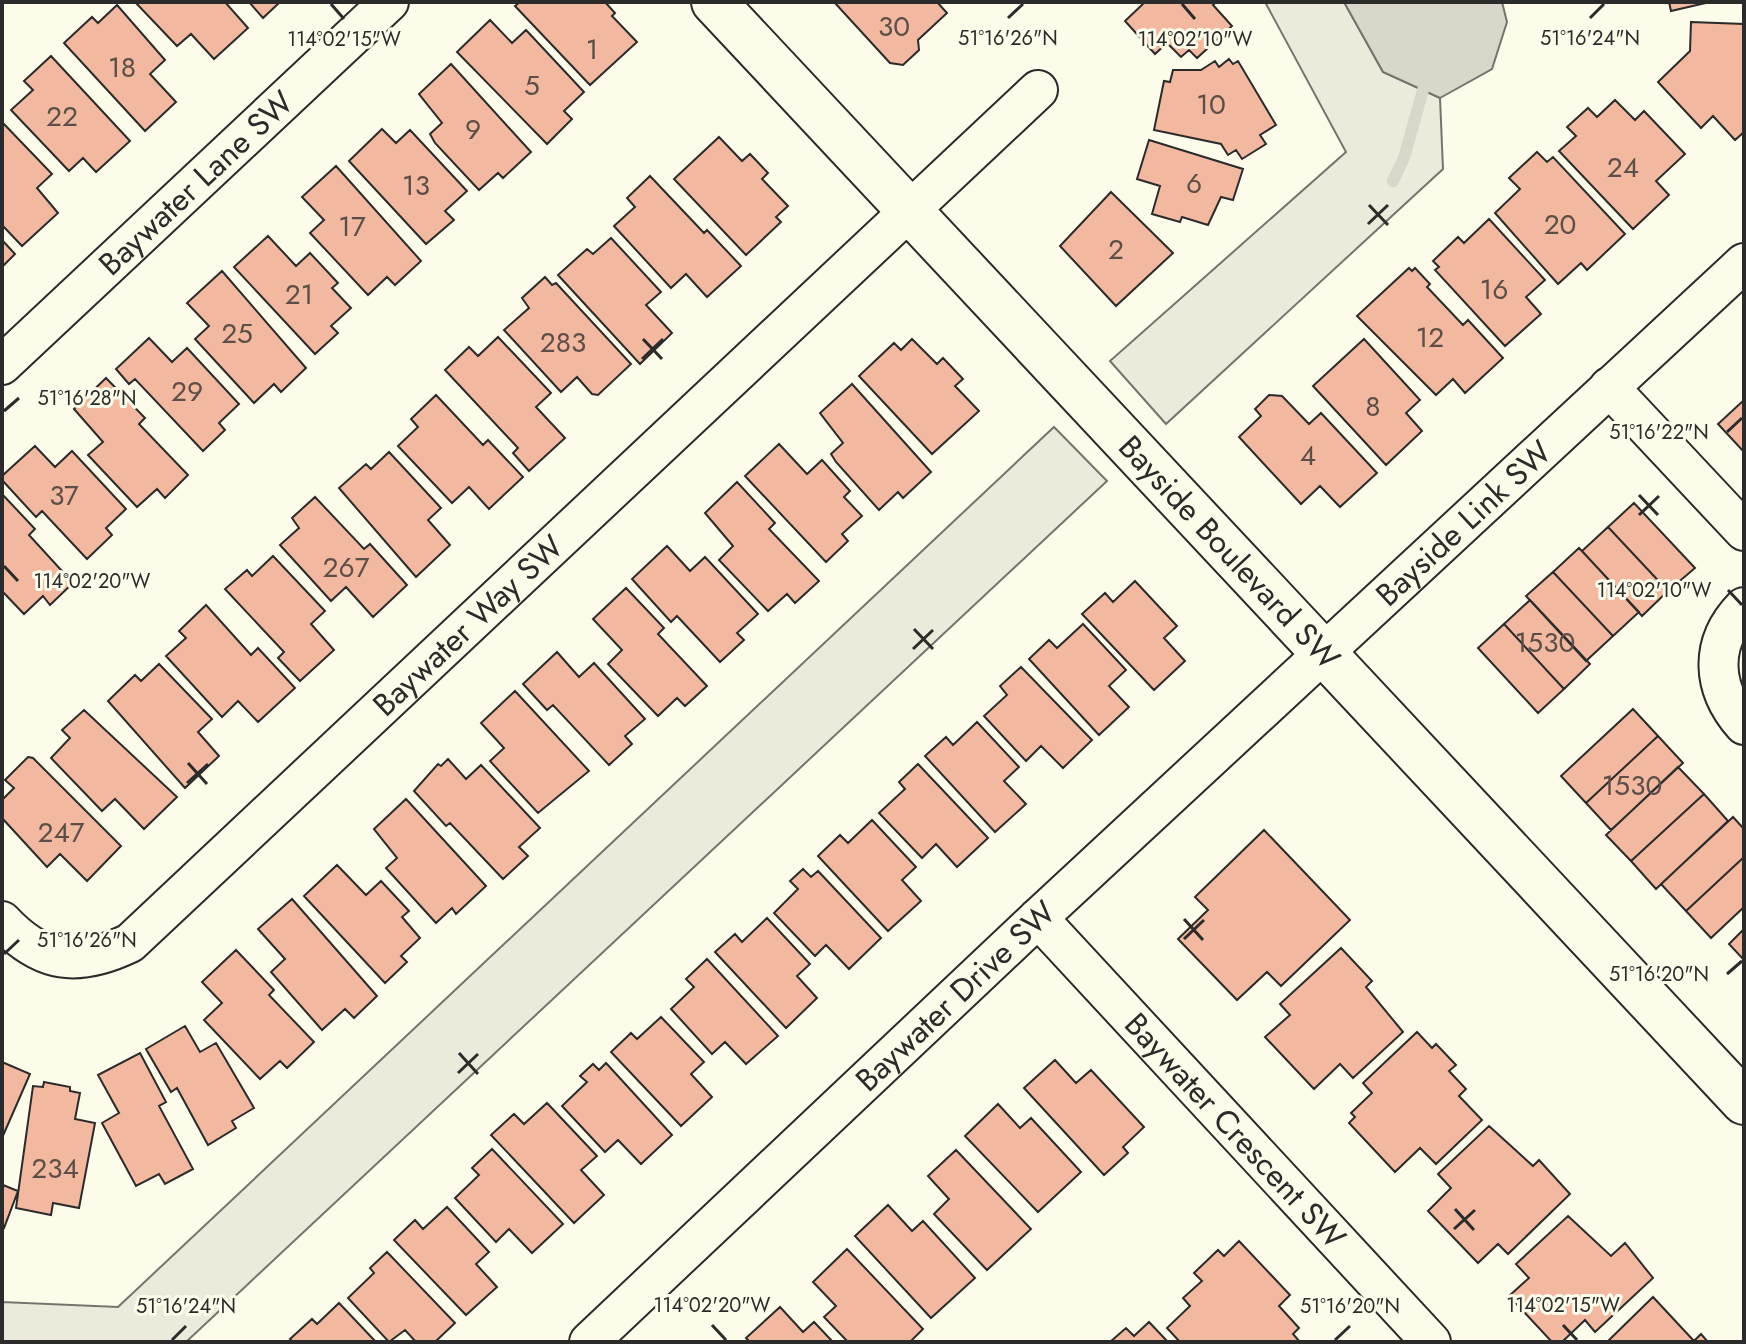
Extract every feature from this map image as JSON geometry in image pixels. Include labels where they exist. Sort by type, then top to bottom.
[{"type":"street","name":"Baywater Lane SW","points":[[2,365],[389,2]]},
{"type":"street","name":"Bayside Boulevard SW","points":[[714,2],[1744,1102]]},
{"type":"street","name":"Baywater Way SW","points":[[2,921],[42,954],[75,959],[104,955],[130,943],[1038,90]]},
{"type":"street","name":"Bayside Link SW","points":[[1324,651],[1744,263]]},
{"type":"street","points":[[1609,387],[1744,531]]},
{"type":"street","points":[[1744,607],[1734,616],[1715,666],[1727,706],[1744,725]]},
{"type":"street","name":"Baywater Drive SW","points":[[589,1342],[1324,651]]},
{"type":"street","name":"Baywater Crescent SW","points":[[1038,918],[1425,1340]]},
{"type":"shaded area","points":[[1265,2],[1344,2],[1383,72],[1440,98],[1443,169],[1166,424],[1110,361],[1346,152]]},
{"type":"shaded area","points":[[1344,2],[1502,2],[1507,22],[1492,69],[1440,98],[1383,72]]},
{"type":"shaded area","points":[[1054,427],[1107,481],[186,1342],[2,1342],[2,1302],[118,1307]]},
{"type":"building","points":[[135,2],[225,2],[248,28],[214,59],[191,34],[177,46]]},
{"type":"building","points":[[249,2],[280,2],[263,18]]},
{"type":"building","points":[[520,2],[605,2],[615,13],[612,16],[637,42],[590,85],[515,6]]},
{"type":"building","points":[[834,2],[937,2],[947,13],[918,40],[919,50],[903,65],[890,63]]},
{"type":"building","points":[[1145,2],[1216,2],[1213,5],[1232,26],[1197,58],[1189,50],[1181,57],[1167,43],[1155,54],[1125,21]]},
{"type":"building","points":[[1669,2],[1710,2],[1671,11]]},
{"type":"building","points":[[117,5],[165,60],[150,74],[176,102],[145,131],[64,43],[92,17],[98,23]]},
{"type":"building","points":[[490,20],[512,43],[526,30],[584,92],[564,111],[572,119],[547,144],[457,52]]},
{"type":"building","points":[[1691,22],[1744,24],[1744,132],[1735,140],[1713,116],[1701,128],[1658,82],[1690,51]]},
{"type":"building","points":[[51,56],[130,141],[96,172],[83,158],[69,171],[11,110],[33,90],[24,81]]},
{"type":"building","points":[[1229,59],[1233,64],[1238,61],[1276,125],[1260,135],[1266,144],[1242,159],[1236,150],[1228,155],[1221,144],[1154,130],[1164,81],[1170,82],[1173,70],[1201,70],[1215,61],[1219,67]]},
{"type":"building","points":[[451,64],[531,152],[503,178],[498,173],[479,190],[435,143],[430,134],[442,123],[419,94]]},
{"type":"building","points":[[1615,100],[1635,120],[1644,111],[1685,154],[1656,181],[1669,195],[1633,229],[1559,151],[1576,136],[1567,127],[1588,108],[1597,117]]},
{"type":"building","points":[[2,122],[52,174],[37,188],[58,213],[22,246],[2,225]]},
{"type":"building","points":[[382,129],[396,143],[410,130],[467,191],[445,211],[454,220],[426,244],[349,161]]},
{"type":"building","points":[[719,137],[742,161],[750,154],[768,173],[762,179],[788,206],[776,217],[781,222],[746,255],[674,179]]},
{"type":"building","points":[[1149,140],[1243,169],[1233,200],[1221,197],[1208,225],[1182,217],[1180,222],[1152,214],[1160,186],[1137,179]]},
{"type":"building","points":[[1537,152],[1547,162],[1553,157],[1625,234],[1587,270],[1581,263],[1558,284],[1495,213],[1520,189],[1509,178]]},
{"type":"building","points":[[336,166],[421,261],[395,285],[387,277],[368,295],[310,233],[324,220],[302,197]]},
{"type":"building","points":[[650,176],[704,233],[707,230],[741,266],[707,297],[686,274],[671,288],[614,226],[635,207],[627,198]]},
{"type":"building","points":[[1111,192],[1173,253],[1116,306],[1060,246]]},
{"type":"building","points":[[1489,219],[1545,280],[1526,297],[1541,314],[1505,346],[1435,270],[1439,267],[1433,261],[1458,237],[1464,243]]},
{"type":"building","points":[[268,236],[296,266],[310,253],[338,283],[332,288],[351,308],[331,326],[338,333],[315,354],[234,267]]},
{"type":"building","points":[[611,238],[661,292],[646,305],[672,333],[640,364],[558,275],[587,249],[593,254]]},
{"type":"building","points":[[2,240],[15,254],[2,267]]},
{"type":"building","points":[[1409,268],[1412,271],[1415,268],[1430,284],[1427,287],[1463,325],[1468,320],[1503,358],[1465,393],[1453,379],[1436,395],[1357,316]]},
{"type":"building","points":[[222,271],[306,368],[281,392],[274,384],[254,403],[195,339],[209,326],[187,303]]},
{"type":"building","points":[[545,277],[552,285],[556,283],[631,364],[598,395],[592,394],[577,377],[561,392],[504,330],[529,308],[522,298]]},
{"type":"building","points":[[498,337],[551,393],[536,407],[565,438],[529,471],[513,453],[518,448],[445,370],[469,347],[478,356]]},
{"type":"building","points":[[149,338],[172,362],[187,348],[239,404],[219,423],[225,430],[203,451],[135,379],[129,384],[116,369]]},
{"type":"building","points":[[912,339],[937,364],[943,358],[963,379],[955,386],[979,411],[932,454],[859,376],[894,343],[901,350]]},
{"type":"building","points":[[1364,339],[1420,400],[1406,413],[1422,431],[1386,465],[1313,386]]},
{"type":"building","points":[[106,378],[145,418],[139,424],[188,475],[165,498],[157,489],[137,507],[88,455],[103,442],[74,409]]},
{"type":"building","points":[[852,384],[931,472],[903,498],[898,492],[879,510],[831,454],[843,443],[820,413]]},
{"type":"building","points":[[436,395],[483,445],[488,440],[523,477],[489,509],[469,487],[452,503],[398,446],[418,427],[411,419]]},
{"type":"building","points":[[1269,395],[1282,396],[1309,424],[1321,413],[1377,473],[1340,507],[1320,486],[1301,504],[1239,437],[1261,416],[1255,409]]},
{"type":"building","points":[[1744,400],[1744,452],[1718,424]]},
{"type":"building","points":[[779,444],[807,474],[822,460],[850,491],[844,497],[862,516],[842,534],[848,541],[826,562],[745,476]]},
{"type":"building","points":[[35,446],[55,467],[72,451],[126,509],[106,528],[112,535],[87,559],[42,511],[36,517],[2,480],[2,476]]},
{"type":"building","points":[[389,452],[441,508],[428,520],[450,545],[416,577],[339,488],[366,464],[371,469]]},
{"type":"building","points":[[737,482],[775,523],[769,529],[819,581],[795,603],[787,594],[768,611],[719,560],[733,546],[705,513]]},
{"type":"building","points":[[2,494],[35,529],[29,535],[73,583],[50,605],[43,596],[24,614],[2,591]]},
{"type":"building","points":[[315,497],[364,549],[370,544],[407,585],[373,617],[346,587],[331,601],[280,545],[299,528],[292,518]]},
{"type":"building","points":[[1634,503],[1695,568],[1668,591],[1608,527]]},
{"type":"building","points":[[1608,527],[1668,591],[1642,616],[1582,551]]},
{"type":"building","points":[[667,546],[690,571],[705,557],[758,614],[737,633],[744,640],[720,662],[677,616],[671,622],[632,579]]},
{"type":"building","points":[[1579,548],[1639,612],[1613,636],[1553,572]]},
{"type":"building","points":[[273,556],[325,611],[311,624],[334,650],[300,681],[278,658],[284,652],[225,589],[247,570],[252,576]]},
{"type":"building","points":[[1553,572],[1613,636],[1586,661],[1526,596]]},
{"type":"building","points":[[1135,581],[1177,626],[1164,638],[1185,661],[1154,690],[1082,614],[1105,593],[1113,602]]},
{"type":"building","points":[[626,588],[664,628],[658,634],[707,686],[685,706],[677,698],[658,716],[608,664],[622,650],[593,619]]},
{"type":"building","points":[[1530,600],[1590,664],[1564,689],[1504,624]]},
{"type":"building","points":[[206,605],[251,655],[258,648],[295,688],[258,722],[238,701],[222,717],[166,656],[186,638],[179,631]]},
{"type":"building","points":[[1083,624],[1126,670],[1109,686],[1129,707],[1099,735],[1029,659],[1049,640],[1057,648]]},
{"type":"building","points":[[1504,624],[1564,689],[1538,713],[1478,648]]},
{"type":"building","points":[[557,652],[579,677],[594,663],[645,719],[625,736],[632,744],[609,765],[553,705],[547,710],[523,684]]},
{"type":"building","points":[[159,664],[212,719],[198,732],[219,756],[185,788],[108,701],[135,675],[141,681]]},
{"type":"building","points":[[1021,667],[1092,740],[1063,768],[1041,746],[1026,761],[984,716],[1007,695],[1000,686]]},
{"type":"building","points":[[515,691],[589,771],[538,813],[490,761],[504,748],[481,723]]},
{"type":"building","points":[[1633,709],[1658,736],[1586,803],[1561,776]]},
{"type":"building","points":[[84,710],[177,797],[144,829],[115,799],[102,811],[51,758],[70,738],[62,730]]},
{"type":"building","points":[[977,722],[1019,767],[1004,781],[1026,804],[995,832],[925,756],[946,737],[953,745]]},
{"type":"building","points":[[1658,736],[1683,763],[1611,830],[1586,803]]},
{"type":"building","points":[[28,757],[33,758],[121,846],[87,881],[60,854],[47,867],[2,818],[2,800],[14,788],[5,780]]},
{"type":"building","points":[[448,759],[466,779],[481,765],[540,828],[519,847],[528,856],[503,879],[450,823],[446,826],[414,791],[438,764],[441,766]]},
{"type":"building","points":[[918,764],[988,838],[957,867],[936,844],[922,858],[879,813],[905,789],[899,782]]},
{"type":"building","points":[[1678,767],[1704,794],[1631,861],[1606,835]]},
{"type":"building","points":[[1704,794],[1728,821],[1656,889],[1631,861]]},
{"type":"building","points":[[406,799],[486,886],[456,914],[452,908],[436,923],[386,868],[397,858],[374,829]]},
{"type":"building","points":[[1733,817],[1744,829],[1744,857],[1686,911],[1661,884]]},
{"type":"building","points":[[872,820],[916,867],[902,880],[921,901],[888,931],[818,856],[840,835],[848,843]]},
{"type":"building","points":[[1264,830],[1350,920],[1281,986],[1267,972],[1237,1000],[1178,939],[1208,910],[1195,897]]},
{"type":"building","points":[[1744,857],[1744,907],[1711,938],[1686,911]]},
{"type":"building","points":[[337,865],[366,895],[381,881],[409,911],[402,917],[420,938],[401,956],[407,962],[385,983],[304,896]]},
{"type":"building","points":[[803,869],[811,877],[818,871],[881,938],[849,969],[826,945],[815,956],[774,913],[798,889],[790,881]]},
{"type":"building","points":[[292,899],[377,996],[354,1018],[345,1009],[322,1030],[271,972],[285,959],[258,929]]},
{"type":"building","points":[[767,918],[810,964],[797,976],[817,998],[786,1028],[715,952],[735,934],[742,942]]},
{"type":"building","points":[[1744,929],[1744,960],[1729,944]]},
{"type":"building","points":[[1341,948],[1372,981],[1366,987],[1403,1032],[1353,1078],[1340,1064],[1314,1089],[1265,1037],[1290,1015],[1280,1004]]},
{"type":"building","points":[[236,950],[274,990],[269,995],[314,1042],[287,1068],[280,1061],[260,1079],[204,1020],[222,1003],[202,982]]},
{"type":"building","points":[[707,959],[778,1036],[746,1064],[725,1042],[712,1054],[671,1009],[694,987],[686,979]]},
{"type":"building","points":[[661,1017],[704,1062],[691,1074],[712,1097],[681,1126],[611,1052],[631,1033],[637,1039]]},
{"type":"building","points":[[185,1026],[200,1052],[216,1043],[254,1108],[232,1121],[236,1128],[208,1145],[177,1088],[171,1092],[146,1049]]},
{"type":"building","points":[[1417,1032],[1432,1048],[1436,1044],[1456,1065],[1449,1071],[1466,1089],[1459,1096],[1482,1120],[1436,1164],[1420,1148],[1395,1172],[1349,1123],[1355,1117],[1351,1113],[1372,1093],[1363,1083]]},
{"type":"building","points":[[140,1053],[166,1102],[159,1106],[193,1169],[165,1184],[159,1174],[136,1186],[102,1123],[119,1113],[98,1075]]},
{"type":"building","points":[[1055,1060],[1076,1083],[1091,1070],[1144,1127],[1123,1147],[1128,1153],[1104,1175],[1024,1088]]},
{"type":"building","points":[[2,1062],[30,1074],[2,1138]]},
{"type":"building","points":[[606,1063],[672,1135],[641,1164],[618,1140],[605,1152],[562,1106],[587,1082],[580,1076],[593,1064],[599,1070]]},
{"type":"building","points":[[44,1082],[70,1087],[70,1091],[80,1093],[75,1119],[95,1123],[79,1208],[53,1203],[51,1215],[16,1208],[33,1086],[43,1087]]},
{"type":"building","points":[[547,1103],[597,1156],[581,1170],[604,1195],[574,1223],[491,1135],[514,1114],[524,1124]]},
{"type":"building","points":[[998,1104],[1020,1128],[1031,1118],[1081,1172],[1038,1212],[965,1136]]},
{"type":"building","points":[[1489,1126],[1533,1166],[1539,1160],[1570,1194],[1508,1254],[1498,1244],[1478,1263],[1428,1211],[1451,1188],[1438,1174]]},
{"type":"building","points":[[492,1149],[563,1224],[532,1253],[509,1229],[496,1242],[455,1198],[479,1175],[472,1168]]},
{"type":"building","points":[[956,1150],[1031,1229],[987,1270],[934,1214],[949,1199],[928,1176]]},
{"type":"building","points":[[3,1185],[18,1191],[4,1228],[2,1227]]},
{"type":"building","points":[[888,1205],[912,1231],[923,1221],[975,1278],[931,1318],[855,1236]]},
{"type":"building","points":[[447,1207],[489,1252],[476,1264],[497,1287],[466,1315],[394,1240],[415,1220],[423,1229]]},
{"type":"building","points":[[1568,1216],[1611,1256],[1625,1243],[1653,1278],[1595,1332],[1585,1320],[1562,1342],[1552,1342],[1509,1296],[1529,1278],[1516,1264]]},
{"type":"building","points":[[1239,1241],[1290,1295],[1279,1306],[1299,1328],[1293,1334],[1300,1342],[1180,1342],[1167,1328],[1190,1306],[1183,1298],[1202,1281],[1194,1273],[1218,1250],[1224,1256]]},
{"type":"building","points":[[847,1249],[923,1329],[910,1342],[848,1342],[824,1317],[836,1306],[813,1282]]},
{"type":"building","points":[[387,1252],[455,1323],[435,1342],[416,1342],[405,1330],[389,1342],[348,1298],[374,1273],[370,1268]]},
{"type":"building","points":[[1653,1297],[1694,1341],[1701,1334],[1708,1342],[1607,1342]]},
{"type":"building","points":[[339,1303],[376,1342],[293,1342],[290,1339],[312,1319],[317,1324]]},
{"type":"building","points":[[780,1307],[803,1332],[814,1322],[833,1342],[750,1342],[746,1338]]},
{"type":"building","points":[[1149,1322],[1168,1342],[1110,1342],[1126,1328],[1134,1336]]},
{"type":"waterway","points":[[1393,181],[1404,158],[1423,90]]}]
